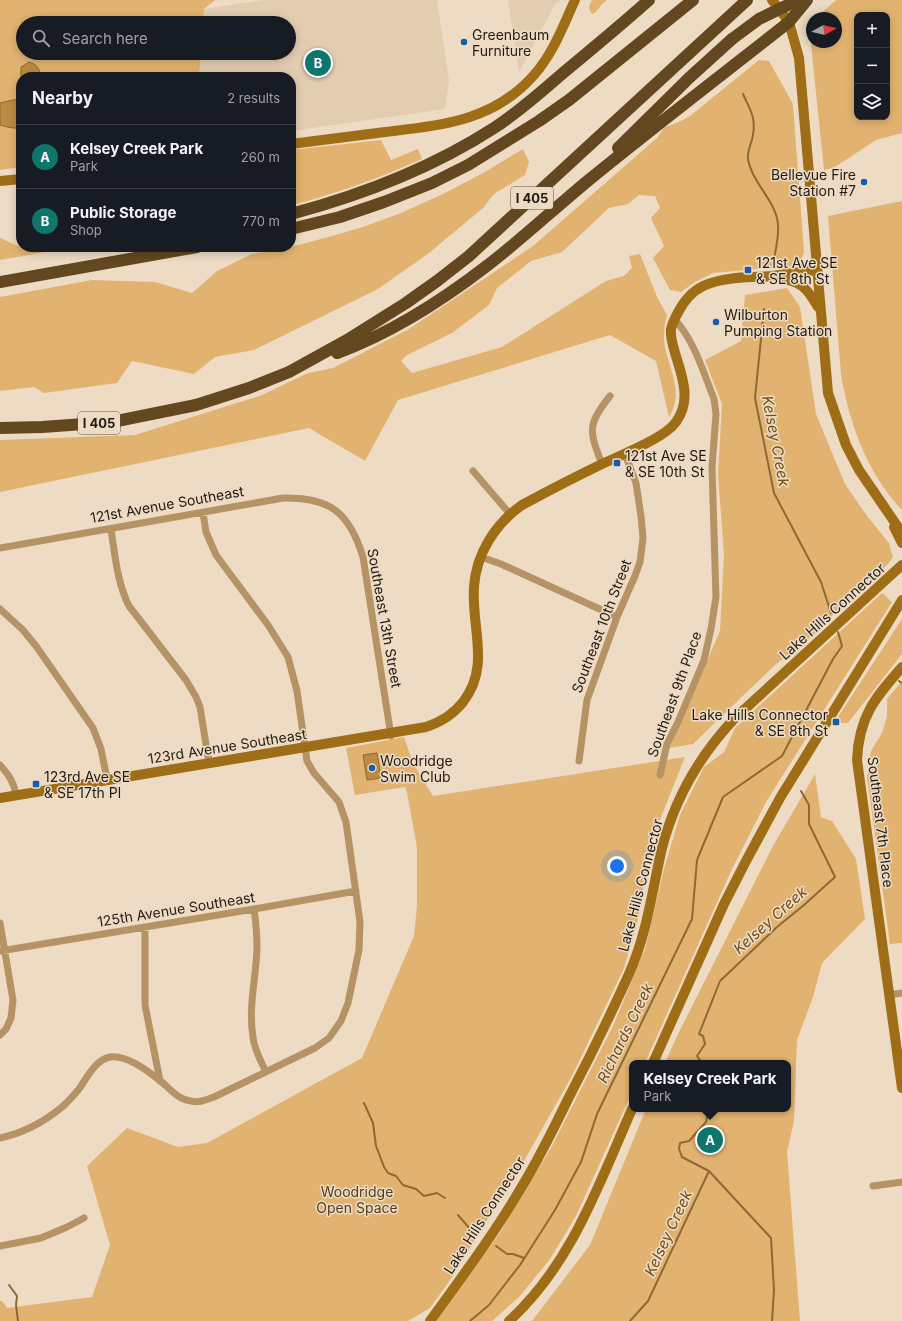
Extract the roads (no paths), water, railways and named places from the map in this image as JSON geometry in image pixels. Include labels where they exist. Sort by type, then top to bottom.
[{"type":"highway","points":[[628,19],[644,0]]},
{"type":"highway","points":[[296,213],[355,195],[393,180],[458,149],[494,128],[535,98],[649,0]]},
{"type":"highway","points":[[296,228],[340,217],[384,202],[432,183],[498,148],[563,104],[693,0]]},
{"type":"highway","points":[[569,197],[689,78],[732,39],[759,19],[798,0]]},
{"type":"highway","points":[[304,365],[361,344],[420,311],[460,286],[489,265],[624,152],[789,22],[808,0]]},
{"type":"highway","name":"I 405","points":[[0,428],[42,427],[112,422],[196,405],[249,388],[304,365],[406,303],[469,256],[744,3]]},
{"type":"highway","points":[[125,260],[155,252]]},
{"type":"highway","points":[[0,282],[169,252]]},
{"type":"main road","points":[[296,143],[446,124],[474,116],[489,109],[509,98],[545,61],[558,39],[575,0]]},
{"type":"main road","points":[[772,0],[789,22],[796,46],[800,69],[828,393],[846,445],[859,470],[902,532]]},
{"type":"main road","points":[[0,181],[16,179]]},
{"type":"main road","points":[[481,557],[498,526],[510,514],[534,499],[602,464],[625,454],[672,427],[681,413],[684,404],[684,386],[672,342],[671,330],[674,319],[685,301],[693,293],[711,283],[734,278],[771,276],[817,270]]},
{"type":"main road","points":[[771,276],[792,281],[801,285],[809,291],[820,311]]},
{"type":"main road","points":[[885,509],[902,521]]},
{"type":"main road","points":[[885,509],[902,543]]},
{"type":"main road","name":"123rd Avenue Southeast","points":[[0,798],[209,762],[391,734],[434,724],[445,719],[455,712],[470,692],[478,670],[474,586],[476,570],[481,557]]},
{"type":"main road","name":"Lake Hills Connector","points":[[431,1319],[486,1243],[523,1186],[590,1056],[636,958],[644,931],[662,848],[669,826],[682,794],[704,755],[713,742],[735,718],[901,565]]},
{"type":"main road","points":[[654,1060],[724,904],[783,792],[902,600]]},
{"type":"main road","name":"Southeast 7th Place","points":[[902,667],[875,699],[869,709],[864,720],[858,744],[857,760],[902,1088]]},
{"type":"main road","points":[[509,1321],[547,1280],[565,1254],[582,1222],[631,1112]]},
{"type":"street","name":"Southeast 9th Place","points":[[660,775],[667,744],[704,660],[716,597],[712,467],[716,426],[714,399],[696,354],[682,327],[674,319]]},
{"type":"street","points":[[602,464],[592,440],[592,427],[598,411],[610,396]]},
{"type":"street","name":"Southeast 10th Street","points":[[579,761],[586,700],[617,617],[636,576],[640,562],[643,538],[639,498],[636,483],[625,454]]},
{"type":"street","points":[[473,471],[510,514]]},
{"type":"street","name":"121st Avenue Southeast","points":[[0,548],[283,498],[318,501],[337,512]]},
{"type":"street","name":"Southeast 13th Street","points":[[337,512],[353,530],[363,557],[391,734]]},
{"type":"street","points":[[0,1138],[20,1132],[49,1117],[78,1091],[97,1064],[109,1057],[123,1058],[134,1063],[160,1081],[180,1098],[198,1102],[214,1097],[302,1055],[329,1038],[341,1021],[348,1003],[359,950],[360,922],[347,829],[343,812],[339,802],[310,768],[307,762],[297,691],[288,657],[268,625],[216,555],[206,532],[203,513]]},
{"type":"street","points":[[111,529],[120,582],[125,598],[129,606],[186,680],[196,697],[200,707],[209,762]]},
{"type":"street","points":[[481,557],[501,564],[617,617]]},
{"type":"street","points":[[0,609],[22,629],[36,646],[93,728],[101,748],[107,780]]},
{"type":"street","points":[[0,765],[14,785],[16,795]]},
{"type":"street","name":"125th Avenue Southeast","points":[[2,950],[356,891]]},
{"type":"street","points":[[254,909],[257,931],[257,950],[252,1010],[253,1038],[256,1050],[266,1072]]},
{"type":"street","points":[[0,923],[2,950],[13,1000],[12,1018],[0,1036]]},
{"type":"street","points":[[144,927],[144,1005],[160,1081]]},
{"type":"street","points":[[889,994],[902,993]]},
{"type":"street","points":[[873,1186],[902,1182]]},
{"type":"street","points":[[0,1246],[41,1238],[84,1218]]},
{"type":"waterway","name":"Kelsey Creek","points":[[743,94],[752,114],[754,123],[752,141],[748,156],[750,168],[777,217],[778,233],[774,259]]},
{"type":"waterway","name":"Kelsey Creek","points":[[764,309],[755,398],[774,493],[821,582],[831,613]]},
{"type":"waterway","name":"Richards Creek","points":[[470,1321],[489,1305],[520,1265],[555,1210],[581,1162],[597,1114],[692,919],[697,860],[723,797],[782,756],[833,659],[842,646],[838,632]]},
{"type":"waterway","name":"Kelsey Creek","points":[[700,1060],[697,1056],[705,1044],[703,1036],[699,1034],[720,981],[777,927],[835,877],[809,824],[809,805],[801,791]]},
{"type":"waterway","points":[[364,1103],[373,1123],[376,1146],[384,1167],[388,1173],[396,1176],[403,1185],[416,1189],[424,1196],[437,1193],[445,1198]]},
{"type":"waterway","name":"Kelsey Creek","points":[[630,1321],[648,1301],[709,1171],[682,1157],[679,1149],[680,1143],[689,1141],[706,1122],[709,1112]]},
{"type":"waterway","points":[[709,1171],[771,1238],[774,1290],[772,1321]]},
{"type":"waterway","points":[[458,1215],[476,1236]]},
{"type":"waterway","points":[[496,1246],[507,1254],[513,1254],[524,1258]]},
{"type":"waterway","points":[[9,1285],[17,1296],[16,1305],[18,1321]]},
{"type":"place","name":"Greenbaum Furniture","points":[[464,42]]},
{"type":"place","name":"Public Storage","points":[[318,63]]},
{"type":"place","name":"Bellevue Fire Station #7","points":[[864,182]]},
{"type":"place","name":"121st Ave SE & SE 8th St","points":[[748,270]]},
{"type":"place","name":"Wilburton Pumping Station","points":[[716,322]]},
{"type":"place","name":"121st Ave SE & SE 10th St","points":[[617,463]]},
{"type":"place","name":"Lake Hills Connector & SE 8th St","points":[[836,722]]},
{"type":"place","name":"Woodridge Swim Club","points":[[372,768]]},
{"type":"place","name":"123rd Ave SE & SE 17th Pl","points":[[36,784]]},
{"type":"place","name":"Kelsey Creek Park","points":[[710,1140]]},
{"type":"park label","name":"Woodridge Open Space","points":[[357,1200]]}]
